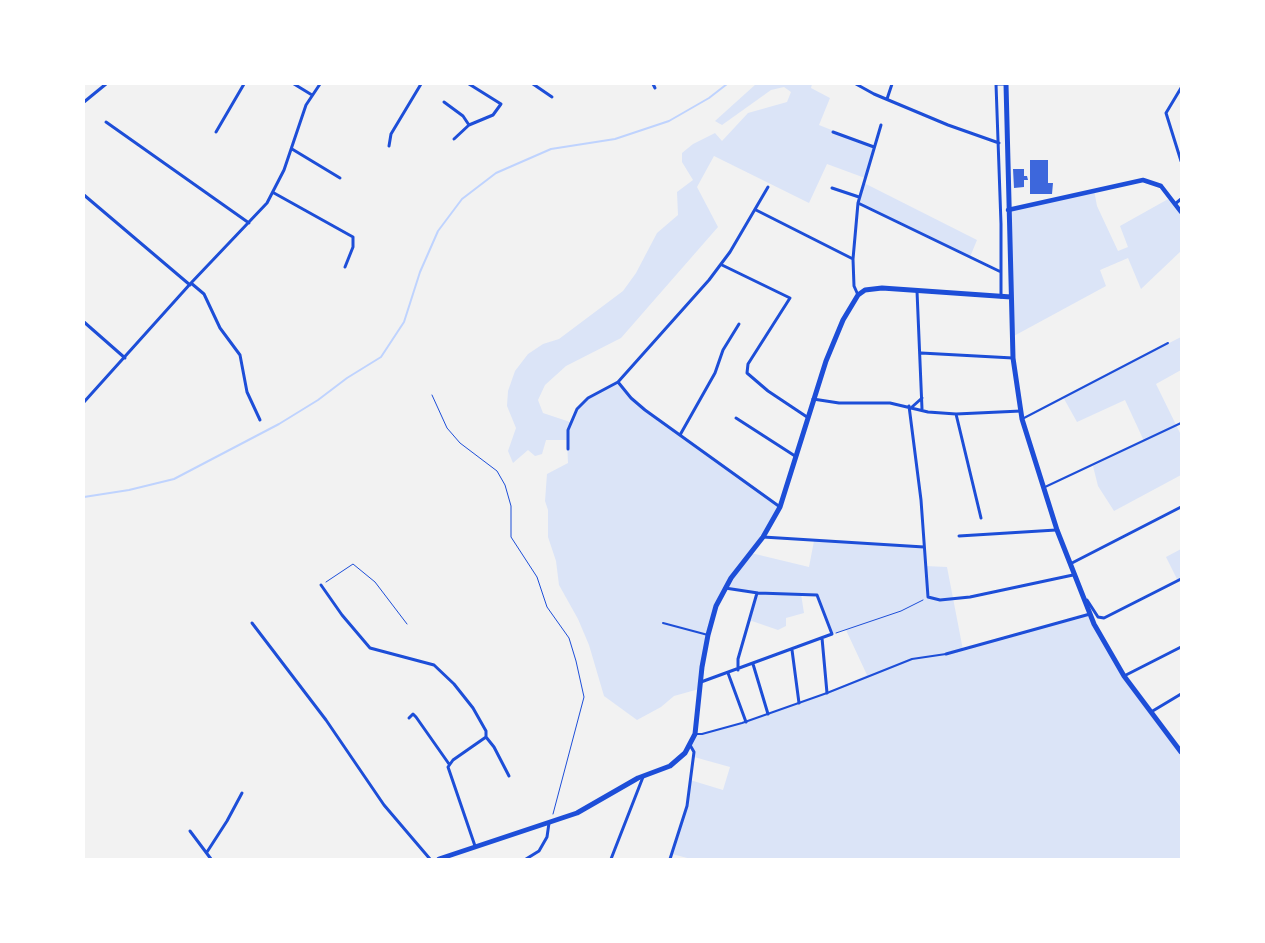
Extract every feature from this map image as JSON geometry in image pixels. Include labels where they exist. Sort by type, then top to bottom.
[{"type":"main road","points":[[1005,84],[1013,358],[1022,419],[1057,530],[1073,575],[1090,614],[1110,655],[1124,676],[1181,750]]},
{"type":"main road","points":[[439,859],[577,813],[643,776],[674,764],[690,745],[695,734],[700,682],[708,635],[716,606],[725,588],[763,537],[780,507],[812,399],[834,340],[858,295],[872,288],[1010,297]]},
{"type":"street","points":[[84,102],[106,84]]},
{"type":"street","points":[[216,132],[244,84]]},
{"type":"street","points":[[294,84],[312,95]]},
{"type":"street","points":[[84,402],[274,194],[312,95],[320,84]]},
{"type":"street","points":[[389,146],[391,134],[411,105],[421,84]]},
{"type":"street","points":[[454,139],[469,125],[493,114],[501,104],[469,84]]},
{"type":"street","points":[[533,84],[552,97]]},
{"type":"street","points":[[856,84],[887,99],[999,143]]},
{"type":"street","points":[[887,99],[892,84]]},
{"type":"street","points":[[1001,297],[999,143],[996,84],[1005,84]]},
{"type":"street","points":[[1181,88],[1166,113],[1181,161]]},
{"type":"street","points":[[444,102],[464,116],[469,125]]},
{"type":"street","points":[[106,122],[249,222]]},
{"type":"street","points":[[858,295],[854,286],[853,259],[858,203],[880,125]]},
{"type":"street","points":[[832,132],[874,148]]},
{"type":"street","points":[[292,149],[340,178]]},
{"type":"street","points":[[1008,210],[1137,180],[1157,183],[1166,190],[1181,212]]},
{"type":"street","points":[[568,449],[568,430],[577,409],[588,398],[618,382],[722,265],[768,187]]},
{"type":"street","points":[[832,188],[859,197]]},
{"type":"street","points":[[274,194],[353,237],[353,247],[345,267]]},
{"type":"street","points":[[84,195],[204,294],[220,328],[240,355],[247,392],[260,420]]},
{"type":"street","points":[[1175,204],[1181,199]]},
{"type":"street","points":[[858,203],[1001,272]]},
{"type":"street","points":[[756,210],[853,259]]},
{"type":"street","points":[[722,265],[790,298],[746,370],[754,381],[807,417]]},
{"type":"street","points":[[917,291],[922,410]]},
{"type":"street","points":[[84,322],[125,358]]},
{"type":"street","points":[[680,435],[715,374],[723,350],[738,324]]},
{"type":"street","points":[[921,353],[1013,358]]},
{"type":"street","points":[[618,382],[630,398],[780,507]]},
{"type":"street","points":[[910,407],[922,398]]},
{"type":"street","points":[[812,399],[910,407],[956,414],[1020,411]]},
{"type":"street","points":[[910,407],[921,500],[928,597],[940,600],[970,597],[1073,575]]},
{"type":"street","points":[[956,414],[981,518]]},
{"type":"street","points":[[736,418],[795,456]]},
{"type":"street","points":[[1070,564],[1181,507]]},
{"type":"street","points":[[959,536],[1057,530]]},
{"type":"street","points":[[763,537],[924,548]]},
{"type":"street","points":[[1076,582],[1098,617],[1104,618],[1181,579]]},
{"type":"street","points":[[321,585],[342,615],[370,648],[380,652],[405,655],[437,667],[465,696],[486,731],[486,737],[494,747],[509,776]]},
{"type":"street","points":[[700,682],[738,670],[832,634],[817,594],[758,593],[725,588]]},
{"type":"street","points":[[738,670],[738,660],[758,593]]},
{"type":"street","points":[[946,654],[1090,614]]},
{"type":"street","points":[[252,623],[326,720],[384,805],[430,859]]},
{"type":"street","points":[[822,638],[827,693]]},
{"type":"street","points":[[1124,676],[1181,647]]},
{"type":"street","points":[[792,650],[799,703]]},
{"type":"street","points":[[753,664],[768,714]]},
{"type":"street","points":[[728,673],[746,722]]},
{"type":"street","points":[[1151,713],[1181,694]]},
{"type":"street","points":[[409,718],[413,714],[416,717],[449,764],[449,771],[475,846]]},
{"type":"street","points":[[449,764],[486,737]]},
{"type":"street","points":[[670,859],[687,806],[694,752],[690,745]]},
{"type":"street","points":[[611,859],[643,776]]},
{"type":"street","points":[[207,852],[228,821],[242,793]]},
{"type":"street","points":[[526,859],[539,851],[547,837],[550,822]]},
{"type":"street","points":[[190,832],[211,859]]},
{"type":"lane","points":[[1022,419],[1168,344]]},
{"type":"lane","points":[[1043,488],[1181,424]]},
{"type":"lane","points":[[663,623],[708,635]]},
{"type":"lane","points":[[695,734],[702,734],[746,722],[827,693],[912,659],[946,654]]},
{"type":"path","points":[[432,395],[447,428],[460,443],[497,471],[505,485],[511,506],[511,537],[537,577],[547,607],[569,638],[576,661],[584,697],[562,786],[550,822]]},
{"type":"path","points":[[321,585],[353,564],[375,582],[407,624]]},
{"type":"path","points":[[832,634],[901,611],[928,597]]},
{"type":"shaded area","points":[[756,84],[812,84],[811,88],[830,98],[819,125],[874,147],[865,178],[827,164],[809,203],[714,156],[697,187],[718,227],[621,338],[566,366],[545,385],[538,400],[543,413],[570,422],[582,403],[618,382],[631,398],[780,507],[751,553],[809,567],[814,541],[924,547],[925,566],[947,567],[963,650],[1090,614],[1110,655],[1181,752],[1181,859],[691,859],[672,854],[687,806],[690,780],[723,790],[730,767],[694,757],[690,745],[695,734],[702,734],[742,723],[827,693],[867,675],[846,630],[832,634],[817,595],[801,594],[804,613],[786,618],[786,626],[778,630],[749,620],[757,593],[725,588],[716,606],[699,689],[674,696],[661,707],[637,720],[604,696],[589,645],[578,619],[559,585],[556,561],[548,537],[548,510],[545,501],[547,474],[568,463],[567,440],[546,440],[542,454],[535,456],[528,450],[513,463],[508,451],[516,428],[507,406],[508,391],[515,371],[528,354],[543,344],[559,339],[623,291],[636,273],[657,233],[678,215],[677,192],[693,180],[682,162],[682,153],[693,144],[715,133],[722,141],[748,113],[787,102],[791,92],[784,87],[771,90],[722,125],[715,121]]},
{"type":"shaded area","points":[[864,183],[977,240],[970,257],[858,203]]},
{"type":"shaded area","points":[[1094,190],[1097,206],[1118,251],[1128,247],[1120,226],[1170,198],[1181,212],[1181,251],[1141,289],[1128,258],[1100,270],[1106,286],[1012,337],[1008,210]]},
{"type":"shaded area","points":[[1181,337],[1181,370],[1156,384],[1181,435],[1181,475],[1114,511],[1098,486],[1093,466],[1144,441],[1125,400],[1077,422],[1063,397]]},
{"type":"shaded area","points":[[1181,549],[1181,579],[1178,581],[1166,557]]},
{"type":"building","points":[[1030,160],[1048,160],[1048,183],[1053,183],[1052,194],[1030,194]]},
{"type":"building","points":[[1013,169],[1024,169],[1024,176],[1027,176],[1028,180],[1024,180],[1024,187],[1014,188]]},
{"type":"waterway","points":[[84,497],[129,490],[174,479],[279,424],[381,357],[404,322],[420,272],[438,231],[462,199],[496,173],[551,149],[615,139],[669,121],[709,98],[727,84]]}]
